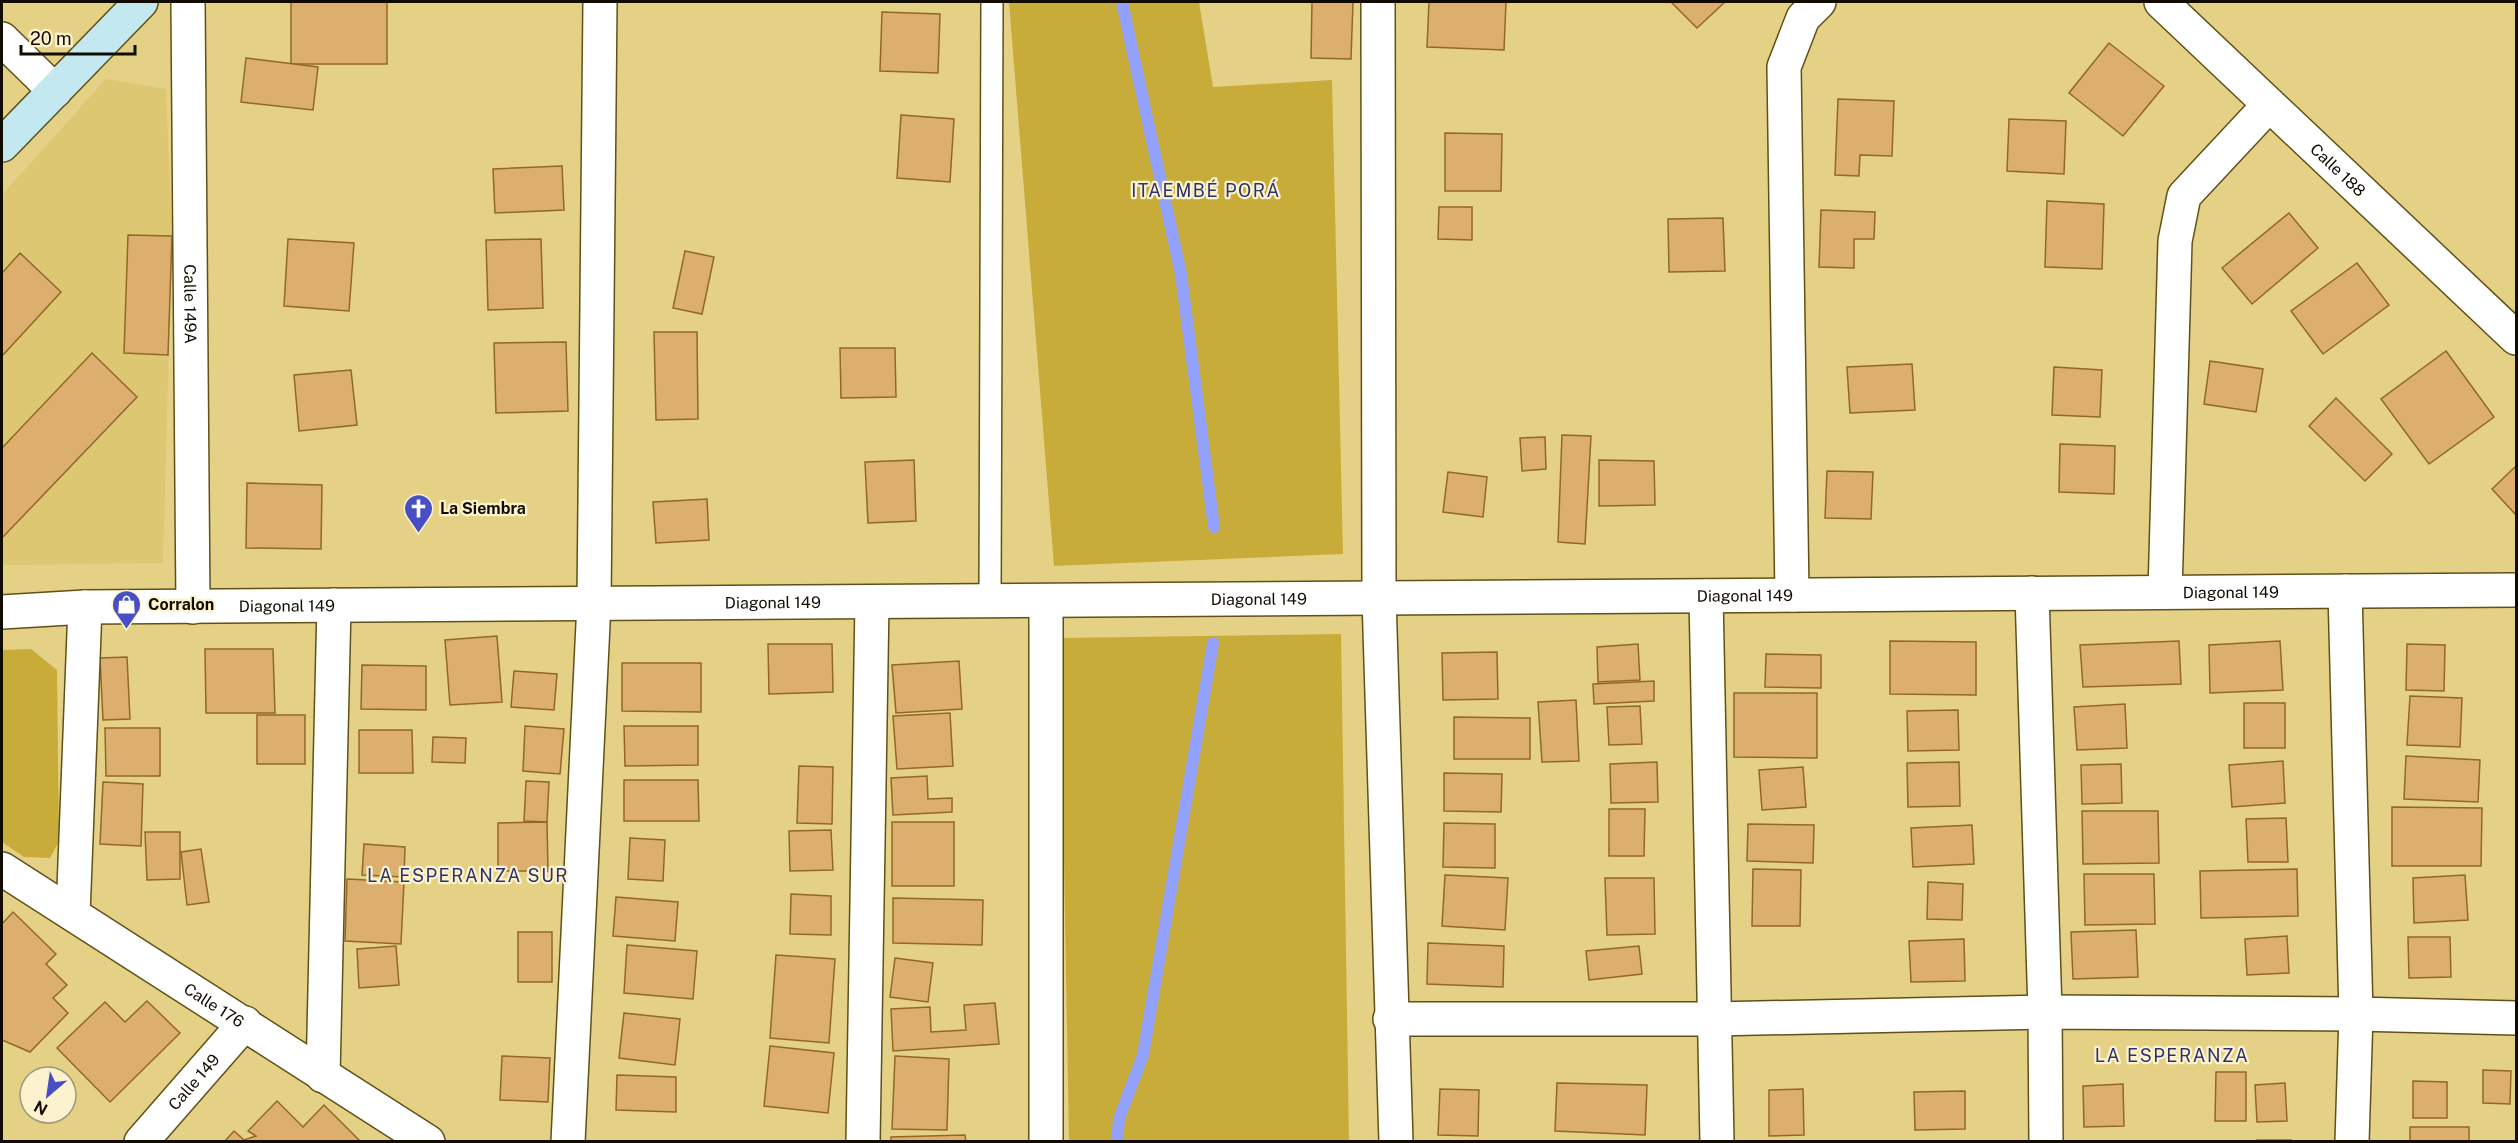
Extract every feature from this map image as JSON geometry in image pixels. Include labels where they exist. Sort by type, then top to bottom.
[{"type":"main road","points":[[2,145],[141,2]]},
{"type":"street","name":"Calle 149A","points":[[188,2],[193,607]]},
{"type":"street","points":[[568,1142],[594,603],[600,2]]},
{"type":"street","points":[[1378,2],[1378,598],[1390,1019],[1396,1142]]},
{"type":"street","points":[[1792,595],[1784,67],[1803,18],[1819,2]]},
{"type":"street","name":"Calle 188","points":[[2161,2],[2517,338]]},
{"type":"street","points":[[2,39],[54,91]]},
{"type":"street","points":[[2165,592],[2175,241],[2184,196],[2269,105]]},
{"type":"street","name":"Diagonal 149","points":[[2,612],[85,607],[2517,590]]},
{"type":"street","points":[[2345,591],[2356,1014],[2352,1142]]},
{"type":"street","points":[[2032,593],[2045,1012],[2046,1142]]},
{"type":"street","points":[[1706,596],[1717,1142]]},
{"type":"street","points":[[1046,600],[1046,1142]]},
{"type":"street","points":[[863,1142],[872,602]]},
{"type":"street","points":[[323,1076],[334,605]]},
{"type":"street","points":[[73,914],[85,607]]},
{"type":"street","name":"Calle 176","points":[[2,869],[428,1142]]},
{"type":"street","points":[[1390,1019],[1714,1019],[2045,1012],[2356,1014],[2517,1018]]},
{"type":"street","name":"Calle 149","points":[[141,1142],[245,1023]]},
{"type":"lane","points":[[990,601],[992,2]]},
{"type":"shaded area","points":[[1009,2],[1199,2],[1213,87],[1332,80],[1343,554],[1054,566]]},
{"type":"shaded area","points":[[106,79],[166,89],[172,236],[163,563],[2,565],[2,195]]},
{"type":"shaded area","points":[[1341,634],[1349,1141],[1069,1141],[1060,638]]},
{"type":"shaded area","points":[[31,649],[57,670],[59,841],[50,858],[24,857],[2,842],[2,650]]},
{"type":"building","points":[[291,2],[387,2],[387,64],[291,64]]},
{"type":"building","points":[[1312,2],[1353,2],[1351,59],[1311,58]]},
{"type":"building","points":[[1429,2],[1506,2],[1504,50],[1427,47]]},
{"type":"building","points":[[1671,2],[1725,2],[1697,28]]},
{"type":"building","points":[[882,12],[940,14],[938,73],[880,71]]},
{"type":"building","points":[[2109,43],[2164,86],[2123,136],[2069,93]]},
{"type":"building","points":[[246,58],[318,67],[313,110],[241,102]]},
{"type":"building","points":[[1838,99],[1894,101],[1892,156],[1860,155],[1859,176],[1835,175]]},
{"type":"building","points":[[901,115],[954,119],[950,182],[897,178]]},
{"type":"building","points":[[2009,119],[2066,121],[2064,174],[2007,171]]},
{"type":"building","points":[[1445,133],[1502,134],[1501,191],[1445,191]]},
{"type":"building","points":[[562,166],[564,210],[495,213],[493,169]]},
{"type":"building","points":[[2047,201],[2104,204],[2102,269],[2045,267]]},
{"type":"building","points":[[1439,207],[1472,207],[1472,240],[1438,239]]},
{"type":"building","points":[[1821,210],[1875,212],[1874,239],[1854,239],[1854,268],[1819,267]]},
{"type":"building","points":[[2289,213],[2318,248],[2252,304],[2222,268]]},
{"type":"building","points":[[1723,218],[1725,271],[1669,272],[1668,219]]},
{"type":"building","points":[[128,235],[172,236],[168,355],[124,353]]},
{"type":"building","points":[[288,239],[354,243],[349,311],[284,306]]},
{"type":"building","points":[[541,239],[543,308],[488,310],[486,240]]},
{"type":"building","points":[[685,251],[714,257],[702,314],[673,308]]},
{"type":"building","points":[[20,253],[61,292],[2,356],[2,273]]},
{"type":"building","points":[[2357,263],[2389,305],[2323,354],[2291,311]]},
{"type":"building","points":[[654,332],[697,332],[698,419],[656,420]]},
{"type":"building","points":[[566,342],[568,411],[496,413],[494,343]]},
{"type":"building","points":[[840,348],[895,348],[896,397],[841,398]]},
{"type":"building","points":[[2446,351],[2494,417],[2429,464],[2381,399]]},
{"type":"building","points":[[92,353],[137,397],[2,538],[2,448]]},
{"type":"building","points":[[2210,361],[2263,369],[2256,412],[2204,404]]},
{"type":"building","points":[[1912,364],[1915,410],[1850,413],[1847,367]]},
{"type":"building","points":[[2054,367],[2102,370],[2100,417],[2052,415]]},
{"type":"building","points":[[351,370],[357,425],[299,431],[294,375]]},
{"type":"building","points":[[2336,398],[2392,454],[2365,481],[2309,426]]},
{"type":"building","points":[[1562,435],[1591,436],[1585,544],[1558,542]]},
{"type":"building","points":[[1545,437],[1546,469],[1522,471],[1520,438]]},
{"type":"building","points":[[2060,444],[2115,446],[2114,494],[2059,492]]},
{"type":"building","points":[[914,460],[916,521],[868,523],[865,462]]},
{"type":"building","points":[[1599,460],[1654,461],[1655,505],[1599,506]]},
{"type":"building","points":[[2516,466],[2516,515],[2492,489]]},
{"type":"building","points":[[1827,471],[1873,472],[1871,519],[1825,518]]},
{"type":"building","points":[[1448,472],[1487,477],[1483,517],[1443,512]]},
{"type":"building","points":[[247,483],[322,485],[321,549],[246,548]]},
{"type":"building","points":[[707,499],[709,540],[656,543],[653,502]]},
{"type":"building","points":[[497,636],[502,702],[450,705],[445,640]]},
{"type":"building","points":[[1890,641],[1976,642],[1976,695],[1890,694]]},
{"type":"building","points":[[2179,641],[2181,684],[2083,687],[2080,645]]},
{"type":"building","points":[[2280,641],[2283,690],[2210,693],[2209,645]]},
{"type":"building","points":[[768,644],[832,644],[833,692],[769,694]]},
{"type":"building","points":[[1638,644],[1640,680],[1598,682],[1597,647]]},
{"type":"building","points":[[2407,644],[2445,645],[2444,691],[2406,690]]},
{"type":"building","points":[[205,649],[273,649],[275,713],[206,713]]},
{"type":"building","points":[[1497,652],[1498,699],[1443,700],[1442,653]]},
{"type":"building","points":[[1766,654],[1821,655],[1821,688],[1765,687]]},
{"type":"building","points":[[127,657],[130,719],[103,720],[100,658]]},
{"type":"building","points":[[959,661],[962,709],[896,713],[892,665]]},
{"type":"building","points":[[622,663],[701,663],[701,712],[622,711]]},
{"type":"building","points":[[362,665],[426,666],[426,710],[361,709]]},
{"type":"building","points":[[514,671],[557,674],[554,710],[511,707]]},
{"type":"building","points":[[1654,681],[1654,701],[1594,704],[1593,684]]},
{"type":"building","points":[[1734,693],[1817,693],[1817,758],[1734,757]]},
{"type":"building","points":[[2410,696],[2462,698],[2460,747],[2407,745]]},
{"type":"building","points":[[1576,700],[1579,761],[1542,762],[1538,702]]},
{"type":"building","points":[[2244,703],[2285,703],[2285,748],[2244,748]]},
{"type":"building","points":[[2125,704],[2127,748],[2077,750],[2074,707]]},
{"type":"building","points":[[1640,706],[1642,744],[1609,745],[1607,707]]},
{"type":"building","points":[[1958,710],[1959,750],[1908,751],[1907,711]]},
{"type":"building","points":[[950,713],[953,766],[897,769],[893,716]]},
{"type":"building","points":[[257,715],[305,715],[305,764],[257,764]]},
{"type":"building","points":[[1454,717],[1530,718],[1530,759],[1454,759]]},
{"type":"building","points":[[525,726],[564,729],[560,774],[523,771]]},
{"type":"building","points":[[624,726],[698,726],[698,765],[625,766]]},
{"type":"building","points":[[105,728],[160,728],[160,776],[106,776]]},
{"type":"building","points":[[359,730],[412,730],[413,773],[359,773]]},
{"type":"building","points":[[433,737],[466,738],[465,763],[432,762]]},
{"type":"building","points":[[2406,756],[2480,760],[2478,802],[2404,799]]},
{"type":"building","points":[[2283,761],[2285,803],[2232,807],[2229,765]]},
{"type":"building","points":[[1657,762],[1658,802],[1611,803],[1610,764]]},
{"type":"building","points":[[1959,762],[1960,806],[1908,807],[1907,763]]},
{"type":"building","points":[[2121,764],[2122,803],[2082,804],[2081,765]]},
{"type":"building","points":[[799,766],[833,767],[832,824],[797,823]]},
{"type":"building","points":[[1803,767],[1806,807],[1762,810],[1759,770]]},
{"type":"building","points":[[1444,773],[1502,774],[1501,812],[1444,811]]},
{"type":"building","points":[[927,776],[928,799],[952,798],[952,812],[893,815],[891,778]]},
{"type":"building","points":[[624,780],[698,780],[699,821],[624,821]]},
{"type":"building","points":[[526,781],[549,782],[547,822],[524,821]]},
{"type":"building","points":[[103,782],[143,784],[141,846],[100,844]]},
{"type":"building","points":[[2392,807],[2482,808],[2481,866],[2392,866]]},
{"type":"building","points":[[1609,809],[1645,809],[1644,856],[1609,856]]},
{"type":"building","points":[[2082,811],[2158,811],[2159,863],[2083,864]]},
{"type":"building","points":[[2286,818],[2288,862],[2248,862],[2246,819]]},
{"type":"building","points":[[547,822],[548,871],[498,871],[498,823]]},
{"type":"building","points":[[892,822],[954,822],[954,886],[892,886]]},
{"type":"building","points":[[1444,823],[1495,824],[1495,868],[1443,867]]},
{"type":"building","points":[[1748,824],[1814,825],[1813,863],[1747,861]]},
{"type":"building","points":[[1972,825],[1974,864],[1913,867],[1911,828]]},
{"type":"building","points":[[831,830],[833,870],[790,871],[789,831]]},
{"type":"building","points":[[145,832],[180,832],[180,879],[147,880]]},
{"type":"building","points":[[630,838],[665,840],[663,881],[628,879]]},
{"type":"building","points":[[364,844],[405,847],[404,877],[362,875]]},
{"type":"building","points":[[201,849],[209,902],[187,905],[181,852]]},
{"type":"building","points":[[1753,869],[1801,870],[1800,926],[1752,926]]},
{"type":"building","points":[[2297,869],[2298,916],[2201,918],[2200,871]]},
{"type":"building","points":[[2084,874],[2154,874],[2155,924],[2085,925]]},
{"type":"building","points":[[1445,875],[1508,878],[1505,930],[1442,926]]},
{"type":"building","points":[[2465,875],[2468,920],[2414,923],[2413,878]]},
{"type":"building","points":[[1605,878],[1654,878],[1655,934],[1607,935]]},
{"type":"building","points":[[347,879],[404,882],[401,944],[345,941]]},
{"type":"building","points":[[1928,882],[1963,884],[1962,920],[1927,919]]},
{"type":"building","points":[[791,894],[831,896],[831,935],[790,934]]},
{"type":"building","points":[[616,897],[678,902],[675,941],[613,936]]},
{"type":"building","points":[[893,898],[983,900],[982,945],[893,943]]},
{"type":"building","points":[[13,912],[56,954],[46,964],[67,985],[53,998],[68,1013],[30,1052],[2,1040],[2,924]]},
{"type":"building","points":[[2136,930],[2138,977],[2073,979],[2071,932]]},
{"type":"building","points":[[518,932],[552,932],[552,982],[518,982]]},
{"type":"building","points":[[2287,936],[2289,973],[2247,975],[2245,939]]},
{"type":"building","points":[[2408,937],[2450,937],[2451,977],[2409,978]]},
{"type":"building","points":[[1964,939],[1965,981],[1911,982],[1909,941]]},
{"type":"building","points":[[1428,943],[1504,946],[1503,987],[1427,984]]},
{"type":"building","points":[[627,945],[697,951],[693,999],[624,993]]},
{"type":"building","points":[[396,946],[399,985],[359,988],[357,949]]},
{"type":"building","points":[[1639,946],[1642,974],[1589,980],[1586,951]]},
{"type":"building","points":[[776,955],[835,959],[829,1043],[770,1038]]},
{"type":"building","points":[[895,958],[933,963],[928,1002],[890,997]]},
{"type":"building","points":[[147,1001],[180,1033],[110,1102],[78,1069],[78,1065],[74,1065],[57,1048],[105,1002],[125,1022]]},
{"type":"building","points":[[995,1003],[999,1044],[893,1051],[891,1009],[930,1007],[931,1032],[966,1030],[964,1005]]},
{"type":"building","points":[[624,1013],[680,1019],[675,1065],[619,1058]]},
{"type":"building","points":[[770,1046],[834,1053],[828,1113],[764,1106]]},
{"type":"building","points":[[502,1056],[550,1058],[548,1102],[500,1100]]},
{"type":"building","points":[[895,1056],[949,1059],[947,1130],[892,1129]]},
{"type":"building","points":[[2483,1070],[2511,1071],[2510,1104],[2483,1103]]},
{"type":"building","points":[[2216,1072],[2246,1072],[2246,1121],[2215,1121]]},
{"type":"building","points":[[617,1075],[676,1077],[676,1112],[616,1110]]},
{"type":"building","points":[[2413,1081],[2447,1082],[2447,1118],[2413,1118]]},
{"type":"building","points":[[1557,1083],[1647,1085],[1645,1135],[1555,1131]]},
{"type":"building","points":[[2285,1083],[2287,1121],[2257,1122],[2255,1085]]},
{"type":"building","points":[[2123,1084],[2124,1126],[2084,1127],[2083,1086]]},
{"type":"building","points":[[1440,1089],[1479,1090],[1478,1136],[1438,1135]]},
{"type":"building","points":[[1803,1089],[1804,1135],[1769,1136],[1769,1090]]},
{"type":"building","points":[[1965,1091],[1965,1129],[1915,1130],[1914,1092]]},
{"type":"building","points":[[277,1101],[303,1127],[324,1105],[361,1142],[224,1142],[234,1131],[244,1140],[256,1136],[248,1131]]},
{"type":"building","points":[[2410,1127],[2469,1127],[2469,1142],[2410,1142]]},
{"type":"building","points":[[965,1135],[966,1142],[891,1142],[891,1137]]},
{"type":"building","points":[[2257,1140],[2291,1140],[2291,1142],[2257,1142]]},
{"type":"waterway","points":[[1122,2],[1181,274],[1214,527]]},
{"type":"waterway","points":[[1117,1142],[1119,1119],[1143,1055],[1213,643]]},
{"type":"place","name":"La Siembra","points":[[419,534]]},
{"type":"place","name":"Corralon","points":[[127,630]]},
{"type":"district","name":"ITAEMBÉ PORÁ","points":[[1206,191]]},
{"type":"district","name":"LA ESPERANZA SUR","points":[[468,876]]},
{"type":"district","name":"LA ESPERANZA","points":[[2172,1056]]}]
